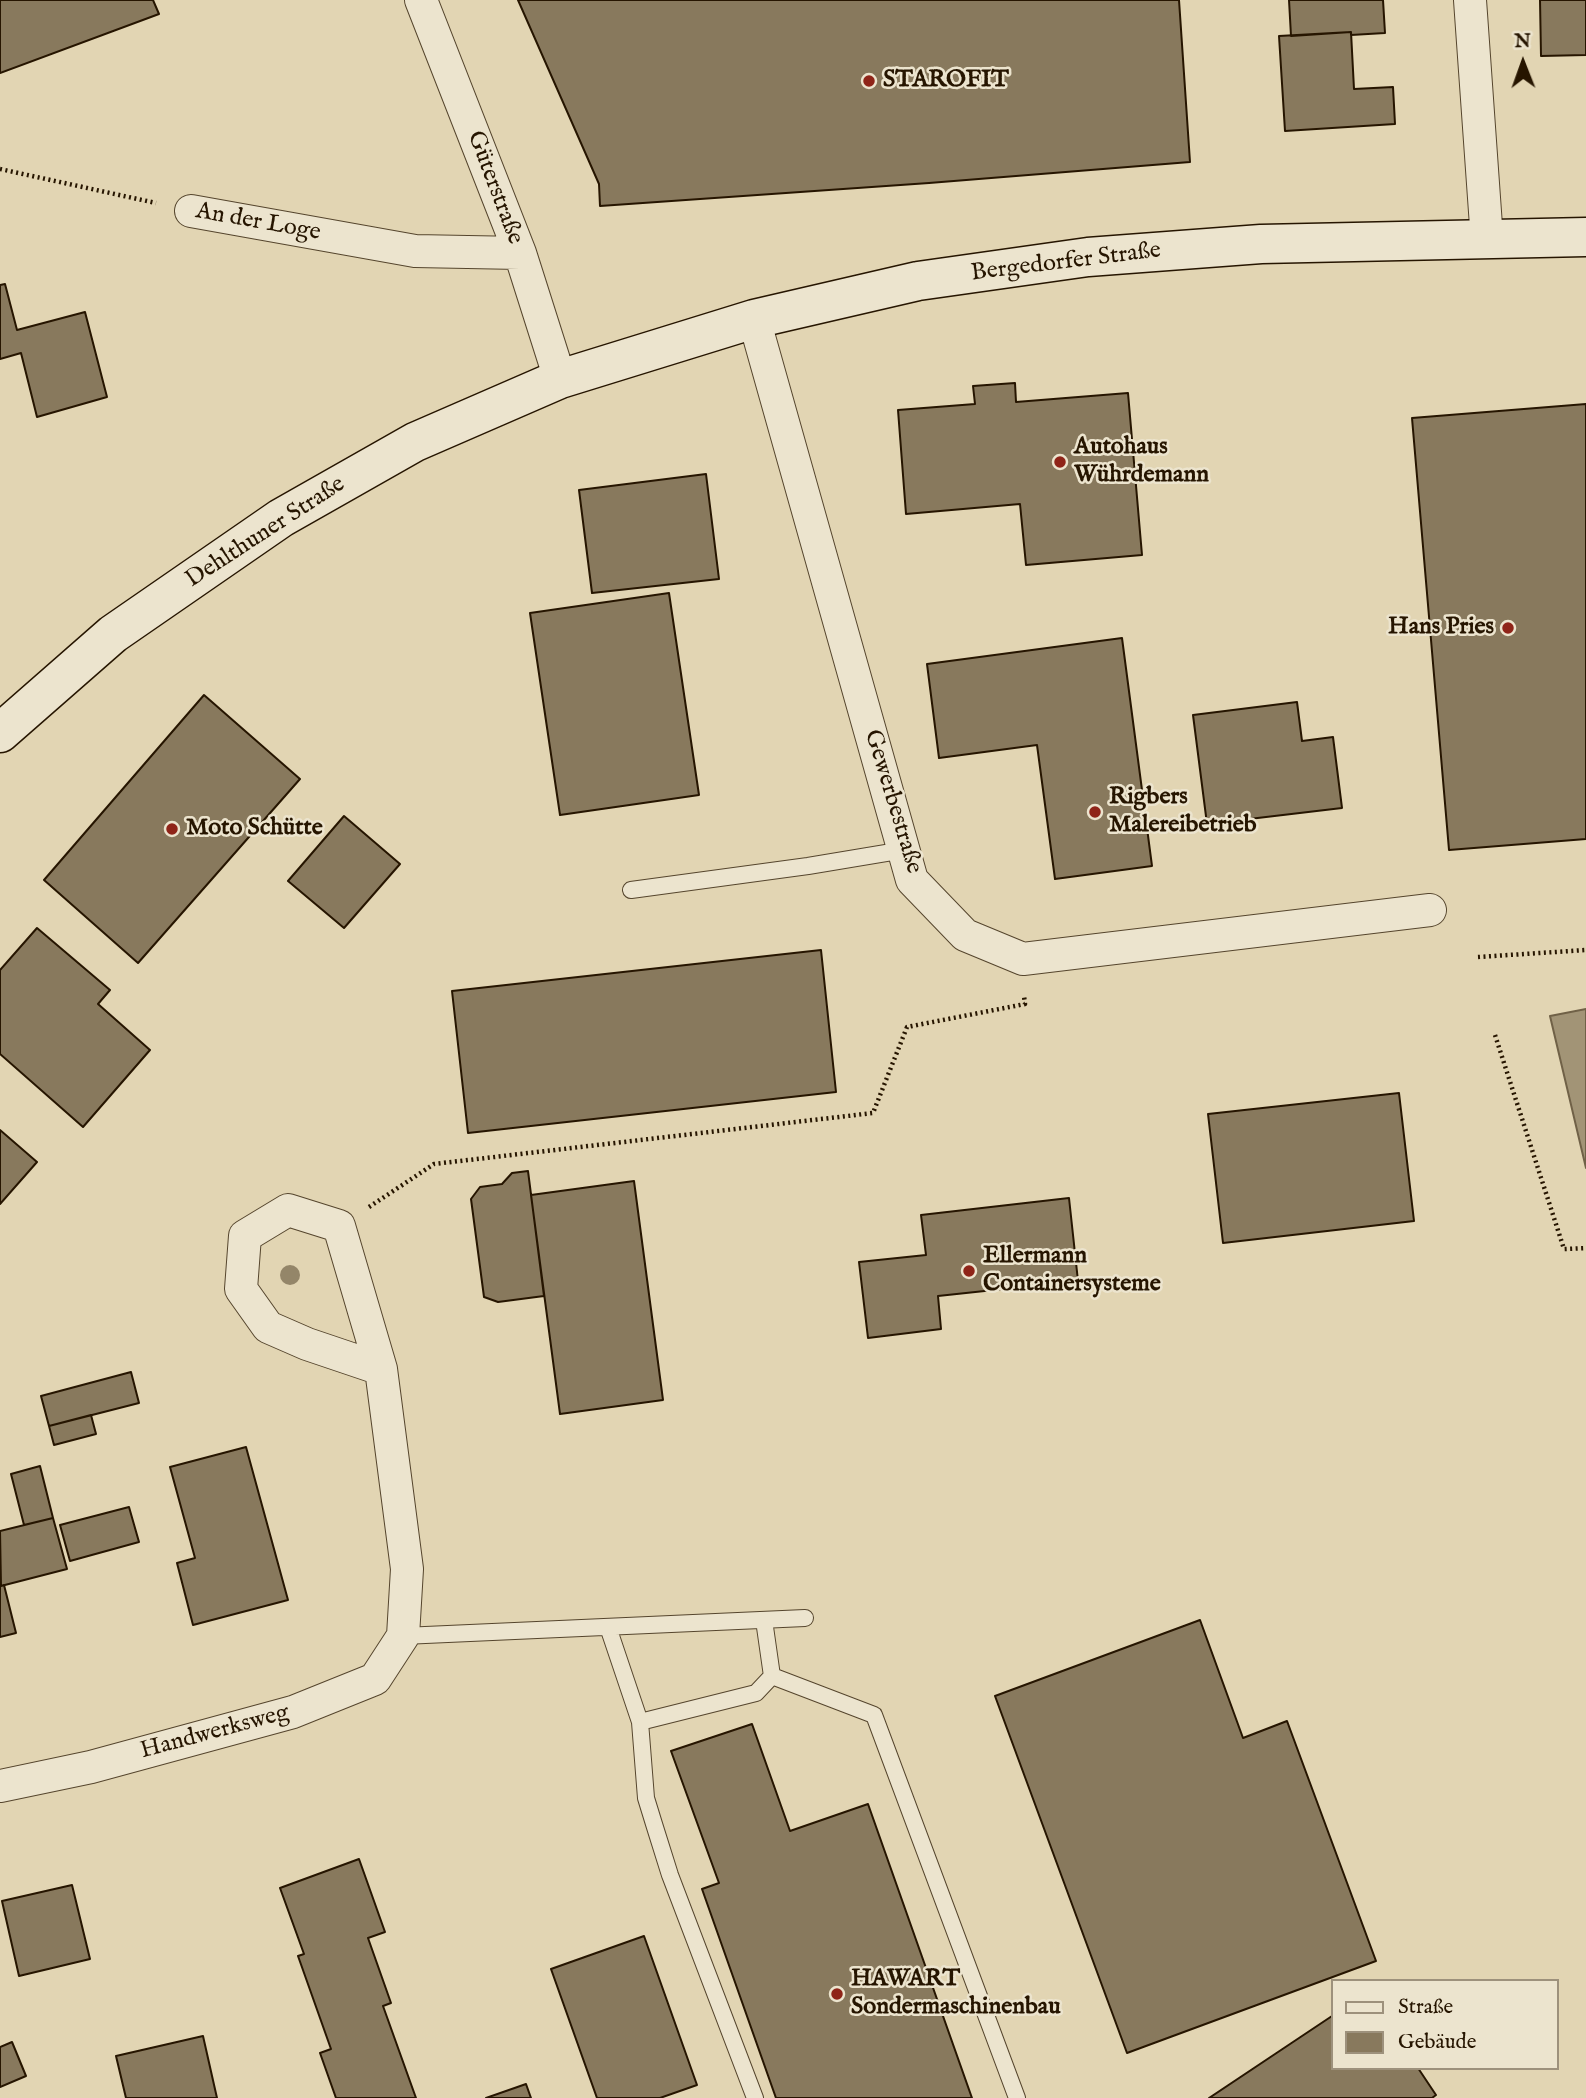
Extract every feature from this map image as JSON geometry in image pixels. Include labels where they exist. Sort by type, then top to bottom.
[{"type":"street","name":"Güterstraße","points":[[421,0],[520,253],[560,379]]},
{"type":"street","points":[[1470,0],[1487,240]]},
{"type":"street","name":"An der Loge","points":[[191,211],[415,251],[520,253]]},
{"type":"street","name":"Bergedorfer Straße","points":[[560,379],[754,319],[918,281],[1088,257],[1261,244],[1586,237]]},
{"type":"street","name":"Gewerbestraße","points":[[754,319],[912,880],[965,934],[1023,959]]},
{"type":"street","name":"Dehlthuner Straße","points":[[0,733],[113,634],[281,518],[415,442],[560,379]]},
{"type":"street","points":[[1023,959],[1430,910]]},
{"type":"street","points":[[339,1226],[288,1210],[245,1236],[242,1289],[268,1327],[307,1344],[382,1370]]},
{"type":"street","name":"Handwerksweg","points":[[0,1786],[91,1767],[293,1713],[375,1679],[403,1636],[407,1569],[382,1370],[339,1226]]},
{"type":"lane","points":[[631,890],[904,850]]},
{"type":"lane","points":[[403,1636],[805,1618]]},
{"type":"lane","points":[[764,1620],[772,1676]]},
{"type":"lane","points":[[608,1627],[640,1722],[646,1798],[654,1824],[670,1875],[755,2098]]},
{"type":"lane","points":[[640,1722],[756,1693],[772,1676]]},
{"type":"lane","points":[[772,1676],[874,1715],[1017,2098]]},
{"type":"path","name":"An der Loge","points":[[0,169],[191,211]]},
{"type":"path","points":[[1478,957],[1586,950]]},
{"type":"path","points":[[339,1226],[434,1164],[873,1113],[907,1027],[1025,1004],[1023,959]]},
{"type":"path","points":[[1495,1035],[1564,1249],[1586,1248]]},
{"type":"shaded area","points":[[1586,1009],[1586,1168],[1550,1016]]},
{"type":"building","points":[[0,0],[153,0],[159,14],[0,73]]},
{"type":"building","name":"STAROFIT","points":[[518,0],[1179,0],[1190,162],[600,206],[599,184]]},
{"type":"building","points":[[1289,0],[1383,0],[1385,33],[1291,36]]},
{"type":"building","points":[[1540,0],[1586,0],[1586,55],[1541,56]]},
{"type":"building","points":[[1351,32],[1354,89],[1393,87],[1395,124],[1285,131],[1279,36]]},
{"type":"building","points":[[5,284],[17,330],[85,312],[107,397],[37,417],[21,353],[0,359],[0,285]]},
{"type":"building","points":[[1015,383],[1016,402],[1128,393],[1142,555],[1026,565],[1020,504],[906,514],[898,410],[975,404],[973,386]]},
{"type":"building","name":"Hans Pries","points":[[1586,404],[1586,839],[1449,850],[1412,418]]},
{"type":"building","points":[[706,474],[719,579],[592,593],[579,490]]},
{"type":"building","points":[[669,593],[699,795],[560,815],[530,613]]},
{"type":"building","name":"Rigbers Malereibetrieb","points":[[1122,638],[1152,866],[1055,879],[1037,745],[939,758],[927,664]]},
{"type":"building","name":"Moto Schütte","points":[[204,695],[300,779],[138,963],[44,880]]},
{"type":"building","points":[[1297,702],[1302,741],[1333,737],[1342,808],[1207,824],[1193,715]]},
{"type":"building","points":[[344,816],[400,864],[344,928],[288,881]]},
{"type":"building","points":[[37,928],[110,990],[98,1004],[150,1050],[83,1127],[0,1054],[0,970]]},
{"type":"building","points":[[821,950],[836,1092],[468,1133],[452,991]]},
{"type":"building","points":[[1399,1093],[1414,1221],[1223,1243],[1208,1114]]},
{"type":"building","points":[[0,1130],[37,1162],[0,1204]]},
{"type":"building","points":[[528,1171],[544,1296],[498,1302],[484,1297],[471,1199],[480,1187],[502,1184],[512,1173]]},
{"type":"building","points":[[634,1181],[663,1400],[560,1414],[531,1195]]},
{"type":"building","name":"Ellermann Containersysteme","points":[[1069,1198],[1078,1281],[938,1296],[941,1329],[868,1338],[859,1262],[926,1255],[921,1215]]},
{"type":"building","points":[[131,1372],[139,1403],[49,1426],[41,1396]]},
{"type":"building","points":[[91,1415],[96,1434],[54,1445],[49,1426]]},
{"type":"building","points":[[246,1447],[288,1600],[193,1625],[177,1563],[195,1558],[170,1467]]},
{"type":"building","points":[[40,1466],[53,1518],[24,1525],[11,1474]]},
{"type":"building","points":[[129,1507],[139,1542],[70,1561],[60,1525]]},
{"type":"building","points":[[53,1518],[67,1569],[1,1586],[0,1531]]},
{"type":"building","points":[[0,1582],[1,1586],[4,1585],[16,1633],[0,1637]]},
{"type":"building","points":[[1200,1620],[1243,1738],[1287,1721],[1376,1961],[1127,2053],[995,1696]]},
{"type":"building","name":"HAWART Sondermaschinenbau","points":[[752,1724],[790,1831],[868,1804],[972,2098],[776,2098],[702,1889],[719,1883],[671,1751]]},
{"type":"building","points":[[359,1859],[385,1932],[368,1938],[391,2003],[383,2006],[416,2098],[336,2098],[320,2053],[331,2049],[298,1956],[304,1954],[280,1888]]},
{"type":"building","points":[[72,1885],[90,1959],[19,1976],[2,1901]]},
{"type":"building","points":[[644,1936],[697,2085],[660,2098],[597,2098],[551,1969]]},
{"type":"building","points":[[1330,2017],[1330,2070],[1419,2070],[1436,2095],[1432,2098],[1209,2098]]},
{"type":"building","points":[[203,2036],[217,2098],[126,2098],[116,2056]]},
{"type":"building","points":[[12,2042],[26,2076],[0,2087],[0,2047]]},
{"type":"building","points":[[526,2084],[531,2098],[486,2098]]},
{"type":"place","name":"STAROFIT","points":[[869,81]]},
{"type":"place","name":"Autohaus Wührdemann","points":[[1060,462]]},
{"type":"place","name":"Hans Pries","points":[[1508,628]]},
{"type":"place","name":"Rigbers Malereibetrieb","points":[[1095,812]]},
{"type":"place","name":"Moto Schütte","points":[[172,829]]},
{"type":"place","name":"Ellermann Containersysteme","points":[[969,1271]]},
{"type":"place","name":"HAWART Sondermaschinenbau","points":[[837,1994]]}]
